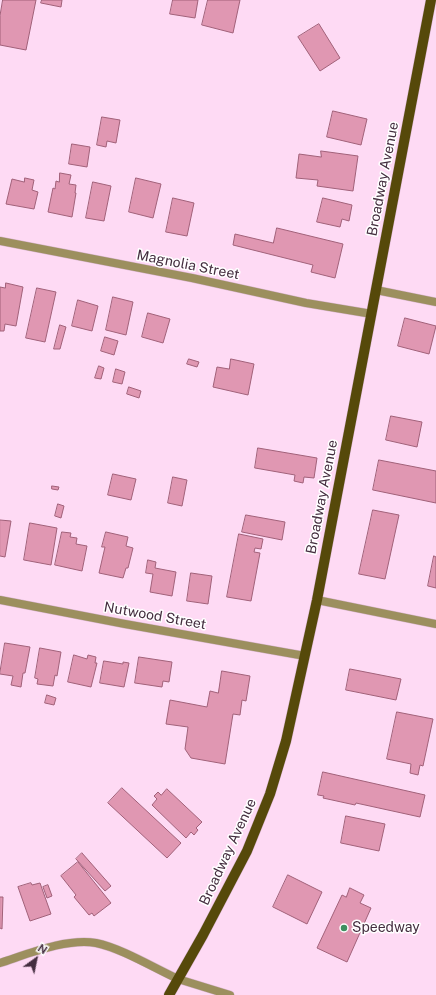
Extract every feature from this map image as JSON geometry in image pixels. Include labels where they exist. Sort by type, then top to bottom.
[{"type":"main road","name":"Broadway Avenue","points":[[169,995],[226,893],[247,851],[261,820],[286,741],[317,600],[431,0]]},
{"type":"street","name":"Magnolia Street","points":[[0,241],[192,278],[306,303],[372,314]]},
{"type":"street","points":[[376,290],[436,302]]},
{"type":"street","name":"Nutwood Street","points":[[0,600],[305,656]]},
{"type":"street","points":[[317,600],[436,624]]},
{"type":"street","points":[[0,963],[57,946],[77,943],[96,943],[112,948],[178,979],[230,995]]},
{"type":"building","points":[[3,0],[36,0],[26,50],[0,45],[0,16]]},
{"type":"building","points":[[42,0],[62,0],[61,7],[41,3]]},
{"type":"building","points":[[173,0],[198,0],[195,18],[170,14]]},
{"type":"building","points":[[208,0],[240,0],[233,33],[202,25]]},
{"type":"building","points":[[319,24],[340,58],[320,71],[298,37]]},
{"type":"building","points":[[333,111],[367,119],[361,145],[327,137]]},
{"type":"building","points":[[102,117],[120,120],[116,143],[107,141],[106,147],[97,145]]},
{"type":"building","points":[[72,144],[90,147],[87,167],[69,164]]},
{"type":"building","points":[[321,151],[358,156],[353,191],[317,186],[318,180],[296,178],[299,154],[321,157]]},
{"type":"building","points":[[60,173],[71,175],[69,184],[76,185],[72,217],[48,212],[53,188],[55,189],[56,181],[59,182]]},
{"type":"building","points":[[25,178],[34,180],[32,190],[38,192],[34,209],[6,204],[12,179],[24,182]]},
{"type":"building","points":[[136,178],[161,184],[153,218],[129,212]]},
{"type":"building","points":[[93,182],[111,186],[104,221],[86,218]]},
{"type":"building","points":[[173,198],[194,203],[187,236],[166,232]]},
{"type":"building","points":[[323,198],[352,205],[349,221],[342,219],[340,227],[317,222]]},
{"type":"building","points":[[277,228],[343,244],[335,278],[311,272],[313,265],[233,245],[235,234],[273,243]]},
{"type":"building","points":[[6,283],[23,287],[16,326],[5,324],[4,331],[0,331],[0,287],[5,288]]},
{"type":"building","points":[[37,288],[56,292],[45,342],[26,338]]},
{"type":"building","points":[[113,297],[133,302],[126,335],[106,330]]},
{"type":"building","points":[[78,300],[98,306],[92,331],[72,326]]},
{"type":"building","points":[[148,313],[170,319],[163,343],[142,337]]},
{"type":"building","points":[[405,318],[436,326],[429,354],[398,346]]},
{"type":"building","points":[[60,325],[66,327],[60,349],[54,349]]},
{"type":"building","points":[[105,337],[118,341],[114,355],[101,351]]},
{"type":"building","points":[[189,359],[199,362],[197,367],[187,364]]},
{"type":"building","points":[[231,359],[254,364],[248,395],[213,387],[217,367],[229,369]]},
{"type":"building","points":[[99,366],[104,368],[101,379],[95,378]]},
{"type":"building","points":[[116,369],[125,372],[122,384],[113,382]]},
{"type":"building","points":[[129,387],[141,391],[139,398],[127,394]]},
{"type":"building","points":[[391,416],[422,422],[417,447],[386,440]]},
{"type":"building","points":[[258,448],[317,458],[314,478],[304,477],[303,483],[294,481],[295,475],[255,468]]},
{"type":"building","points":[[379,460],[436,471],[436,503],[373,490]]},
{"type":"building","points":[[113,474],[136,479],[131,500],[108,495]]},
{"type":"building","points":[[173,477],[187,480],[182,506],[168,503]]},
{"type":"building","points":[[52,486],[59,487],[58,490],[52,489]]},
{"type":"building","points":[[58,504],[64,506],[61,518],[55,516]]},
{"type":"building","points":[[373,510],[399,515],[385,579],[359,574]]},
{"type":"building","points":[[246,515],[285,522],[282,540],[242,532]]},
{"type":"building","points":[[0,520],[11,521],[5,557],[0,556]]},
{"type":"building","points":[[30,523],[57,528],[51,565],[24,560]]},
{"type":"building","points":[[62,532],[71,533],[70,537],[77,538],[76,544],[87,546],[82,571],[55,565]]},
{"type":"building","points":[[106,532],[128,537],[126,546],[133,548],[128,568],[126,568],[123,578],[99,573],[105,547],[102,547]]},
{"type":"building","points":[[239,534],[263,539],[261,549],[255,548],[254,552],[260,553],[251,601],[227,597]]},
{"type":"building","points":[[434,556],[436,557],[436,588],[428,586]]},
{"type":"building","points":[[148,560],[156,562],[155,568],[176,572],[172,596],[150,592],[153,574],[146,573]]},
{"type":"building","points":[[191,573],[212,576],[208,604],[187,601]]},
{"type":"building","points":[[5,643],[30,647],[21,687],[11,685],[13,676],[0,674]]},
{"type":"building","points":[[40,648],[61,652],[57,676],[55,675],[53,686],[37,684],[38,679],[35,678]]},
{"type":"building","points":[[74,655],[87,659],[88,655],[96,657],[95,663],[97,663],[91,687],[68,682]]},
{"type":"building","points":[[139,657],[172,662],[169,682],[163,681],[162,687],[135,683]]},
{"type":"building","points":[[104,661],[123,664],[123,662],[129,663],[124,687],[100,683]]},
{"type":"building","points":[[350,669],[401,679],[396,700],[346,690]]},
{"type":"building","points":[[222,671],[250,676],[246,701],[242,700],[240,715],[233,714],[225,764],[191,758],[185,749],[188,727],[166,724],[170,700],[207,707],[210,691],[218,693]]},
{"type":"building","points":[[47,695],[56,698],[54,705],[45,703]]},
{"type":"building","points":[[397,712],[433,719],[423,766],[420,765],[418,775],[410,773],[411,764],[387,759]]},
{"type":"building","points":[[323,772],[425,795],[420,817],[356,803],[355,805],[323,798],[324,796],[318,795]]},
{"type":"building","points":[[122,788],[181,843],[167,858],[108,803]]},
{"type":"building","points":[[167,789],[202,822],[196,828],[198,830],[194,835],[191,832],[186,838],[152,805],[157,799],[154,796],[158,792],[161,795]]},
{"type":"building","points":[[346,816],[385,824],[379,851],[341,843]]},
{"type":"building","points":[[82,853],[111,886],[105,891],[76,859]]},
{"type":"building","points":[[78,862],[111,903],[94,916],[92,913],[89,915],[74,897],[76,895],[61,876]]},
{"type":"building","name":"Speedway","points":[[288,875],[322,892],[307,924],[273,907]]},
{"type":"building","points":[[31,883],[32,885],[40,883],[51,914],[30,921],[18,887]]},
{"type":"building","points":[[48,885],[52,896],[47,898],[43,887]]},
{"type":"building","name":"Speedway","points":[[350,888],[364,895],[360,903],[371,908],[347,962],[317,948],[342,895],[346,897]]},
{"type":"building","points":[[0,897],[3,897],[2,929],[0,928]]},
{"type":"place","name":"Speedway","points":[[344,928]]}]
